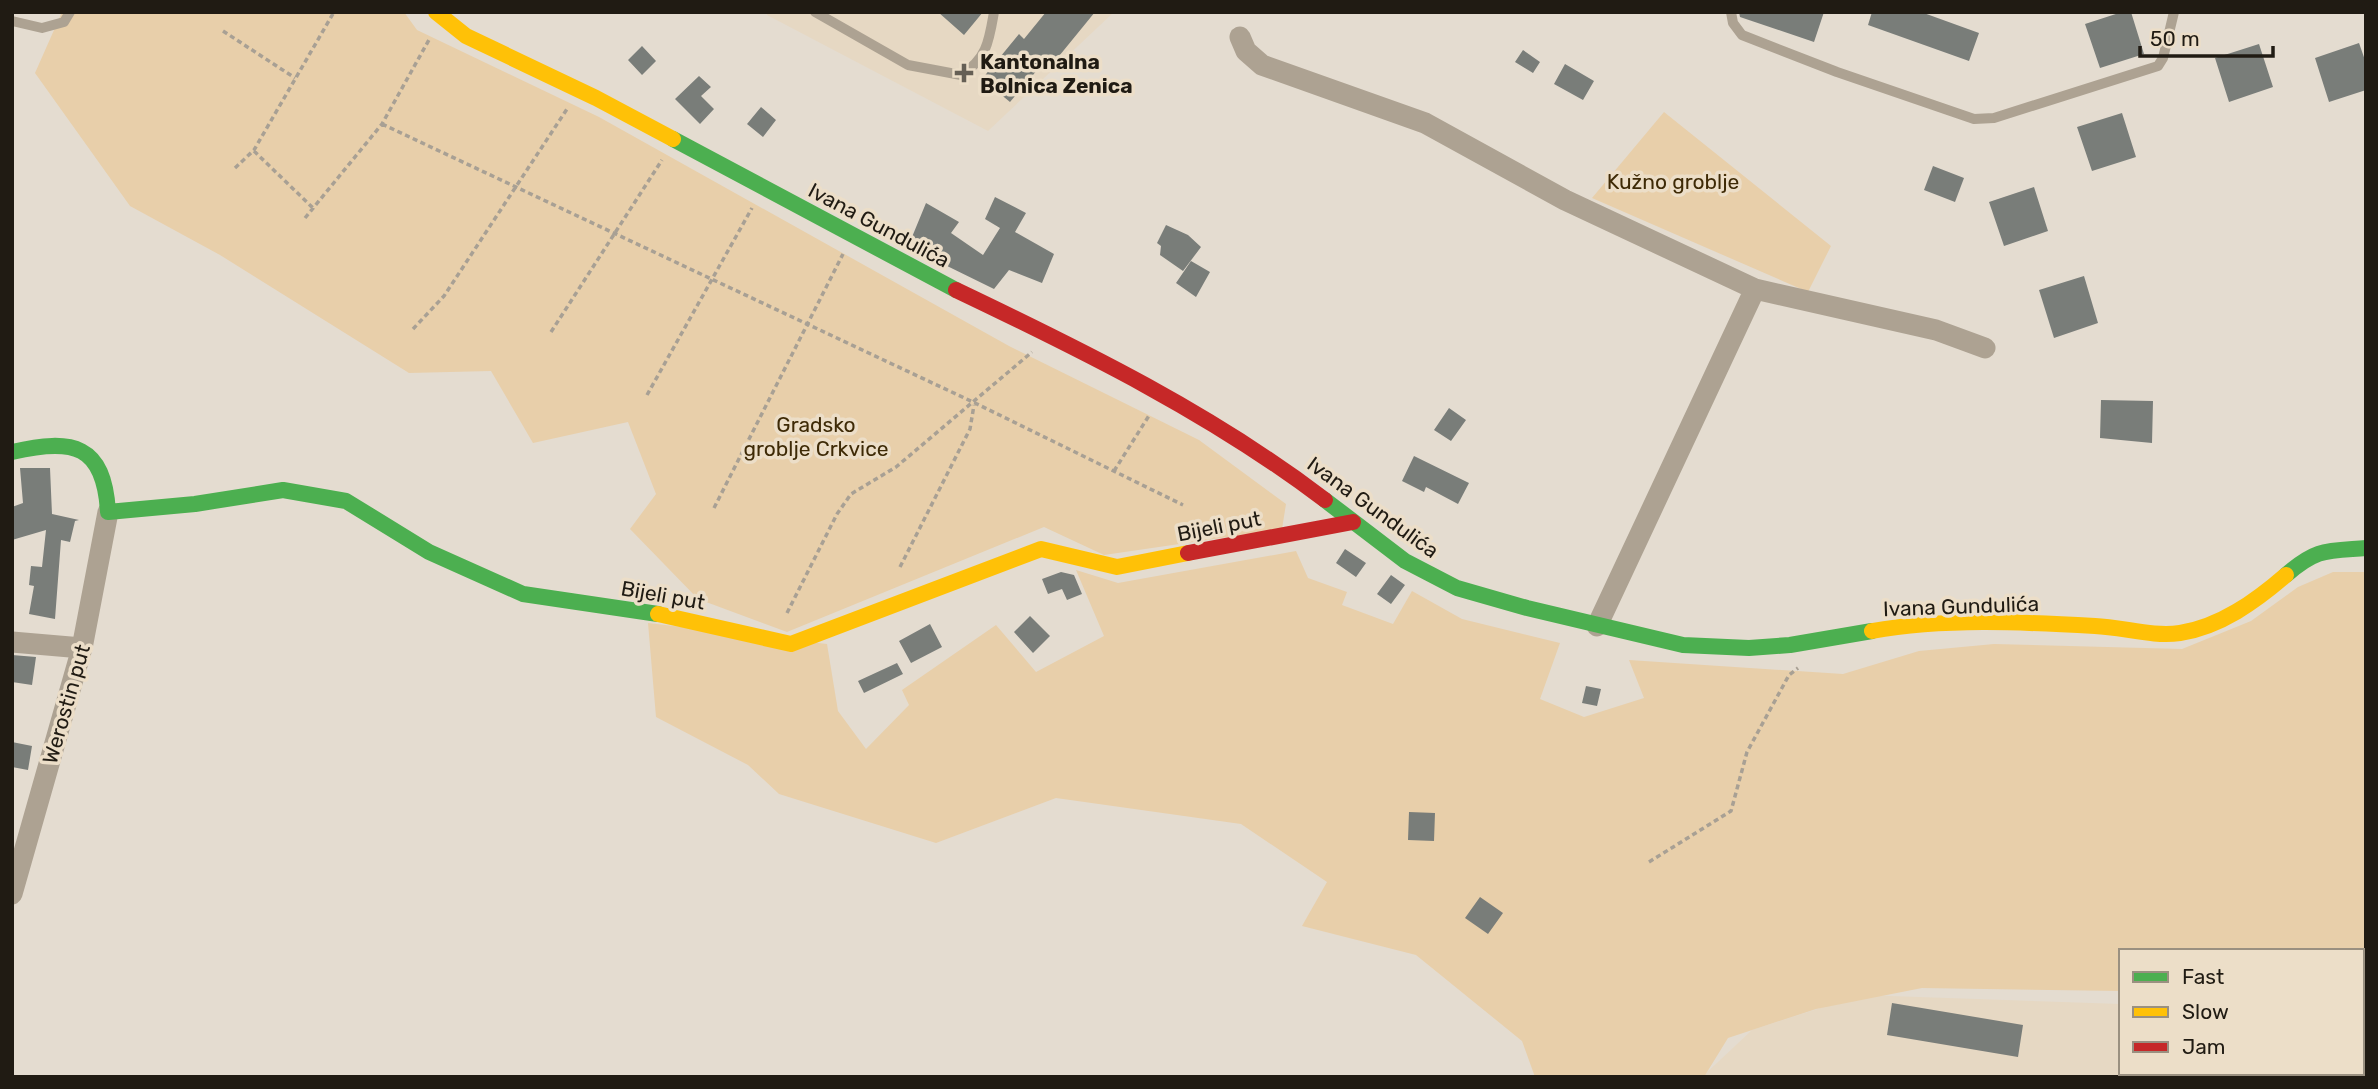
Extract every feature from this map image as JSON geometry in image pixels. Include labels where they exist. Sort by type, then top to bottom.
[{"type":"street","name":"Ivana Gundulića","points":[[439,15],[466,36],[579,90],[953,288],[1051,335],[1163,394],[1269,457],[1405,561],[1457,588],[1597,626],[1683,645],[1749,648],[1790,645],[1898,626],[1991,622],[2098,626],[2157,634],[2180,633],[2205,627],[2257,600],[2308,556],[2323,551],[2366,548]]},
{"type":"street","points":[[1240,37],[1245,51],[1262,65],[1425,123],[1565,200],[1755,289],[1936,330],[1985,348]]},
{"type":"street","points":[[1597,626],[1755,289]]},
{"type":"street","points":[[12,452],[41,445],[60,446],[85,453],[100,468],[108,512]]},
{"type":"street","name":"Bijeli put","points":[[108,512],[195,505],[283,490],[345,501],[429,552],[523,594],[672,616],[791,644],[1041,549],[1117,567],[1353,522]]},
{"type":"street","name":"Werostin put","points":[[13,884],[82,648],[108,512]]},
{"type":"street","points":[[12,642],[82,648]]},
{"type":"lane","points":[[12,21],[41,27],[64,22],[70,12]]},
{"type":"lane","points":[[815,12],[908,65],[961,75],[977,66],[988,49],[994,12]]},
{"type":"lane","points":[[1731,12],[1733,23],[1742,35],[1974,119],[1994,118],[2158,66],[2163,58],[2174,12]]},
{"type":"path","points":[[235,168],[254,150],[334,12]]},
{"type":"path","points":[[305,218],[382,124],[439,15]]},
{"type":"path","points":[[223,31],[295,78]]},
{"type":"path","points":[[414,329],[444,296],[579,90]]},
{"type":"path","points":[[382,124],[975,402],[1183,505]]},
{"type":"path","points":[[551,332],[675,141]]},
{"type":"path","points":[[254,150],[313,208]]},
{"type":"path","points":[[647,395],[763,188]]},
{"type":"path","points":[[714,508],[853,234]]},
{"type":"path","points":[[787,613],[850,494],[896,467],[1051,335]]},
{"type":"path","points":[[1114,471],[1163,394]]},
{"type":"path","points":[[900,567],[970,429],[975,402]]},
{"type":"path","points":[[1649,862],[1731,811],[1747,752],[1789,675],[1800,667]]},
{"type":"shaded area","name":"Kantonalna Bolnica Zenica","points":[[767,12],[1114,12],[988,131],[767,15]]},
{"type":"shaded area","points":[[1861,995],[2119,1004],[2119,1075],[2209,1077],[1702,1077],[1752,1030]]},
{"type":"green space","name":"Gradsko groblje Crkvice","points":[[62,12],[404,12],[417,30],[599,117],[1009,346],[1199,440],[1286,504],[1282,529],[1104,555],[1044,527],[787,632],[698,599],[630,529],[656,494],[628,422],[533,443],[491,371],[409,373],[220,255],[130,206],[35,73]]},
{"type":"green space","name":"Kužno groblje","points":[[1664,112],[1831,246],[1808,292],[1592,198]]},
{"type":"green space","points":[[1296,551],[1308,578],[1347,592],[1342,605],[1393,624],[1412,591],[1462,619],[1560,643],[1540,699],[1584,717],[1644,698],[1629,660],[1843,674],[1919,651],[1994,644],[2182,649],[2251,621],[2298,587],[2333,572],[2366,572],[2366,995],[2364,996],[2364,949],[2119,949],[2119,991],[1922,988],[1816,1009],[1728,1038],[1704,1077],[1535,1077],[1522,1041],[1416,955],[1302,926],[1327,882],[1241,824],[1056,798],[936,843],[779,794],[748,765],[656,717],[648,623],[827,644],[838,711],[866,749],[909,705],[902,690],[996,625],[1036,672],[1104,636],[1076,570],[1118,583]]},
{"type":"building","points":[[938,12],[983,12],[964,35]]},
{"type":"building","points":[[1046,12],[1095,12],[1055,61],[1049,56],[1010,102],[982,79],[1019,34],[1024,39]]},
{"type":"building","points":[[1739,12],[1824,12],[1814,42],[1740,17]]},
{"type":"building","points":[[1872,12],[1921,12],[1979,33],[1969,61],[1868,25]]},
{"type":"building","points":[[2122,12],[2131,12],[2144,54],[2100,68],[2085,24]]},
{"type":"building","points":[[2359,43],[2366,63],[2366,90],[2329,102],[2315,58]]},
{"type":"building","points":[[2259,44],[2273,87],[2229,102],[2215,58]]},
{"type":"building","points":[[642,46],[656,61],[642,75],[628,60]]},
{"type":"building","points":[[1523,50],[1540,62],[1533,73],[1515,62]]},
{"type":"building","points":[[1565,64],[1594,81],[1583,100],[1554,84]]},
{"type":"building","points":[[699,76],[711,87],[701,96],[714,109],[700,124],[675,99]]},
{"type":"building","points":[[761,107],[776,120],[763,137],[747,124]]},
{"type":"building","points":[[2122,113],[2136,157],[2092,171],[2077,127]]},
{"type":"building","points":[[1933,166],[1964,178],[1955,202],[1924,190]]},
{"type":"building","points":[[2034,187],[2048,231],[2004,246],[1989,202]]},
{"type":"building","points":[[995,197],[1026,213],[1015,232],[1054,254],[1042,283],[1009,270],[994,289],[941,263],[941,249],[912,237],[926,203],[959,222],[951,233],[983,255],[1000,228],[985,219]]},
{"type":"building","points":[[1166,225],[1188,235],[1201,247],[1183,271],[1160,255],[1161,246],[1157,243]]},
{"type":"building","points":[[1191,261],[1210,272],[1196,297],[1176,283]]},
{"type":"building","points":[[2084,276],[2098,323],[2054,338],[2039,290]]},
{"type":"building","points":[[2101,400],[2153,401],[2152,443],[2100,438]]},
{"type":"building","points":[[1449,408],[1466,420],[1451,441],[1434,430]]},
{"type":"building","points":[[1414,456],[1469,483],[1458,504],[1426,487],[1424,492],[1402,481]]},
{"type":"building","points":[[20,468],[50,468],[52,514],[79,520],[75,521],[70,542],[61,540],[55,619],[29,614],[34,586],[29,585],[31,566],[42,567],[46,530],[12,540],[12,507],[23,503]]},
{"type":"building","points":[[1345,549],[1366,563],[1356,577],[1336,563]]},
{"type":"building","points":[[1061,572],[1074,575],[1082,594],[1067,600],[1062,589],[1048,594],[1042,579]]},
{"type":"building","points":[[1391,575],[1405,585],[1391,604],[1377,594]]},
{"type":"building","points":[[1030,616],[1050,636],[1033,653],[1014,632]]},
{"type":"building","points":[[930,624],[942,647],[911,663],[899,641]]},
{"type":"building","points":[[12,655],[36,657],[32,685],[12,682]]},
{"type":"building","points":[[897,663],[903,674],[864,693],[858,681]]},
{"type":"building","points":[[1586,686],[1601,689],[1597,706],[1582,703]]},
{"type":"building","points":[[12,742],[32,746],[28,770],[12,767]]},
{"type":"building","points":[[1409,812],[1435,813],[1434,841],[1408,840]]},
{"type":"building","points":[[1480,897],[1503,913],[1488,934],[1465,918]]},
{"type":"building","points":[[1892,1003],[2023,1025],[2018,1057],[1887,1035]]},
{"type":"traffic: fast","points":[[673,139],[956,290]]},
{"type":"traffic: fast","points":[[12,452],[52,446],[81,451],[92,459],[100,472],[108,512],[195,504],[283,490],[346,501],[429,552],[523,594],[658,614]]},
{"type":"traffic: fast","points":[[1325,500],[1405,561],[1457,588],[1527,608],[1683,645],[1749,648],[1790,645],[1872,631]]},
{"type":"traffic: fast","points":[[2286,575],[2306,560],[2323,552],[2366,548]]},
{"type":"traffic: slow","points":[[436,12],[466,36],[596,98],[673,139]]},
{"type":"traffic: slow","points":[[658,614],[791,644],[1041,549],[1117,567],[1188,553]]},
{"type":"traffic: slow","points":[[1872,631],[1927,624],[1983,622],[2095,626],[2159,634],[2180,633],[2209,625],[2237,612],[2286,575]]},
{"type":"traffic: jam","points":[[956,290],[1052,336],[1192,412],[1238,439],[1325,500]]},
{"type":"traffic: jam","points":[[1188,553],[1353,522]]},
{"type":"place","name":"Kantonalna Bolnica Zenica","points":[[964,73]]}]
